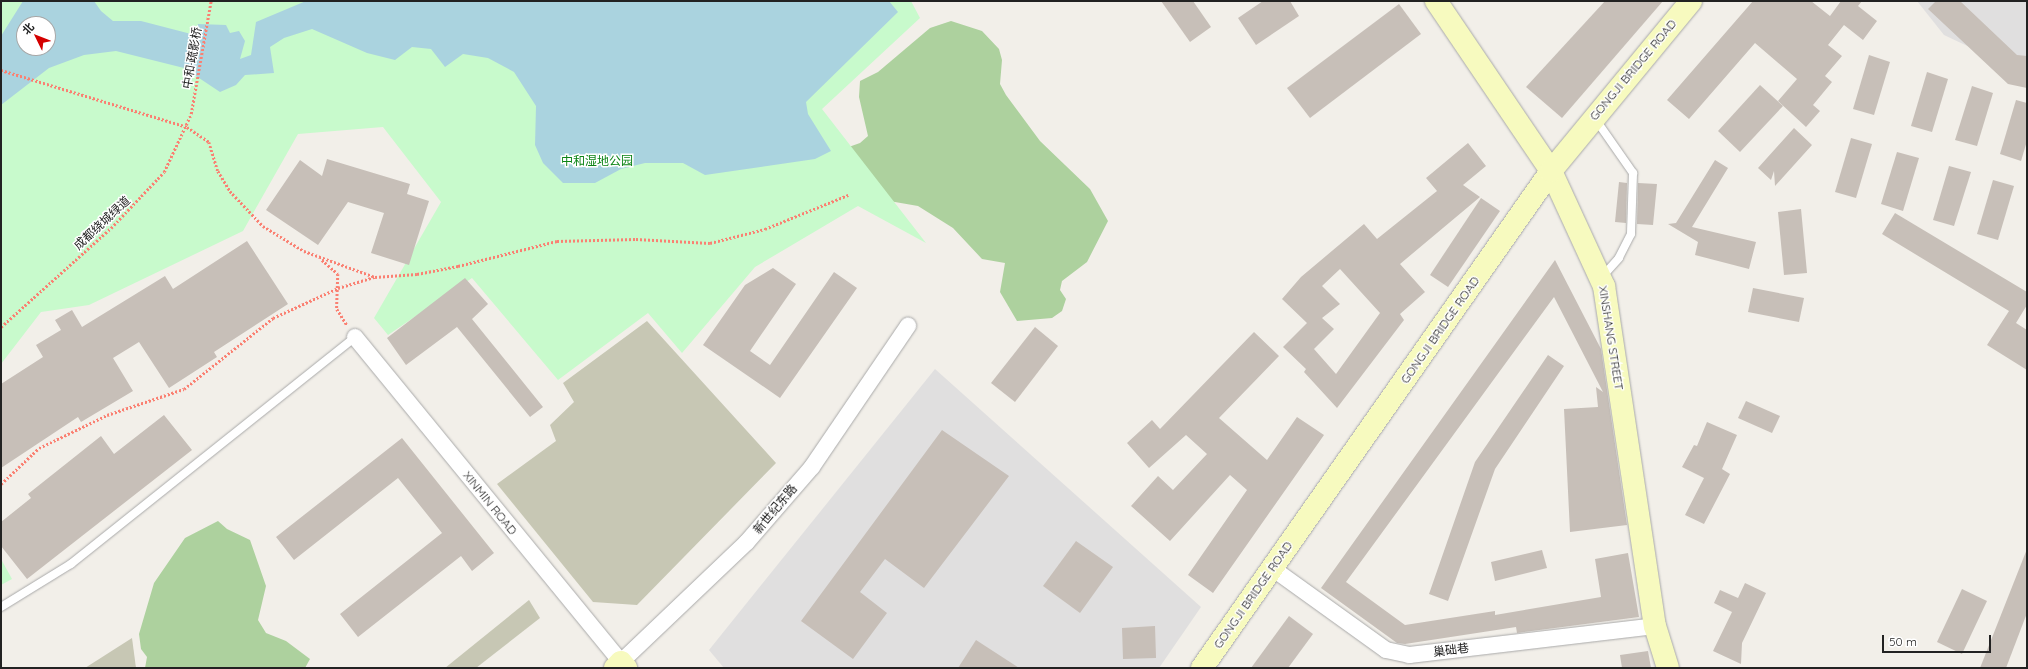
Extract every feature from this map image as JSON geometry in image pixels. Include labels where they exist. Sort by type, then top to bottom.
[{"type":"main road","name":"XINSHANG STREET","points":[[1436,1],[1551,171],[1601,278],[1655,626],[1668,668]]},
{"type":"main road","name":"GONGJI BRIDGE ROAD","points":[[1202,668],[1551,171],[1691,1]]},
{"type":"street","name":"新世纪东路","points":[[621,666],[747,542],[812,467],[908,326]]},
{"type":"street","name":"XINMIN ROAD","points":[[355,337],[621,666]]},
{"type":"street","name":"巢础巷","points":[[1272,568],[1386,650],[1409,655],[1655,626]]},
{"type":"lane","points":[[1594,117],[1633,173],[1631,234],[1618,258],[1601,278]]},
{"type":"lane","points":[[1,607],[71,564],[355,337]]},
{"type":"path","name":"中和·疏影桥","points":[[191,114],[211,1]]},
{"type":"path","points":[[1,70],[187,127],[209,142],[218,171],[243,208],[280,239],[320,258],[375,278]]},
{"type":"path","name":"成都绕城绿道","points":[[1,327],[130,210],[164,172],[187,127],[191,114]]},
{"type":"path","points":[[1,484],[45,445],[108,415],[184,389],[273,318],[338,288],[375,278],[417,274],[557,241],[636,239],[710,243],[765,228],[848,195]]},
{"type":"path","points":[[320,258],[338,274],[337,309],[355,337]]},
{"type":"shaded area","points":[[1917,1],[2027,1],[2027,74],[1944,35]]},
{"type":"shaded area","points":[[647,321],[776,463],[637,605],[593,602],[497,484],[556,441],[550,425],[574,402],[563,383]]},
{"type":"shaded area","points":[[935,369],[1201,607],[1159,668],[724,668],[709,650]]},
{"type":"shaded area","points":[[529,600],[540,618],[476,668],[445,668]]},
{"type":"shaded area","points":[[132,638],[136,668],[85,668]]},
{"type":"green space","name":"中和湿地公园","points":[[1,1],[911,1],[920,18],[822,109],[926,243],[858,206],[755,267],[682,353],[648,313],[558,380],[472,278],[388,335],[374,318],[441,202],[383,127],[298,134],[243,231],[89,305],[41,312],[1,364]]},
{"type":"green space","points":[[951,21],[982,31],[999,49],[1002,60],[1000,84],[1006,95],[1040,141],[1090,189],[1108,221],[1087,262],[1062,281],[1060,290],[1066,299],[1062,311],[1052,318],[1017,321],[1000,292],[1005,263],[982,259],[953,228],[918,206],[872,198],[843,149],[860,143],[868,136],[859,97],[860,81],[878,72],[930,28]]},
{"type":"green space","points":[[218,521],[227,529],[250,540],[266,586],[258,620],[266,633],[286,641],[310,659],[305,668],[145,668],[147,657],[141,649],[139,634],[154,583],[185,538]]},
{"type":"green space","points":[[1,559],[12,579],[1,585]]},
{"type":"water","points":[[23,1],[94,1],[101,11],[113,21],[141,21],[195,35],[198,24],[226,25],[230,33],[239,31],[245,41],[240,59],[251,55],[256,22],[306,1],[889,1],[898,12],[806,102],[808,114],[831,151],[815,159],[705,175],[683,163],[645,163],[621,169],[595,183],[563,183],[543,163],[535,145],[536,106],[514,72],[488,58],[463,54],[445,67],[431,49],[412,47],[395,60],[367,53],[312,29],[284,38],[270,47],[274,73],[245,75],[236,85],[220,92],[184,68],[116,51],[84,55],[49,68],[1,105],[1,36]]},
{"type":"building","points":[[1161,1],[1193,1],[1211,27],[1190,42]]},
{"type":"building","points":[[1263,1],[1290,1],[1299,16],[1256,45],[1238,18]]},
{"type":"building","points":[[1605,1],[1663,1],[1562,118],[1526,87]]},
{"type":"building","points":[[1753,1],[1811,1],[1830,16],[1841,1],[1862,1],[1858,6],[1877,21],[1863,40],[1844,25],[1828,45],[1842,56],[1825,76],[1832,82],[1813,105],[1820,111],[1806,127],[1778,101],[1797,79],[1755,43],[1689,119],[1667,100]]},
{"type":"building","points":[[1936,1],[1960,1],[2017,55],[2027,56],[2027,88],[2008,84],[1928,9]]},
{"type":"building","points":[[1399,4],[1421,34],[1310,118],[1287,88]]},
{"type":"building","points":[[1869,55],[1890,62],[1874,115],[1853,109]]},
{"type":"building","points":[[1927,72],[1948,79],[1932,132],[1911,126]]},
{"type":"building","points":[[1760,85],[1783,106],[1740,152],[1718,131]]},
{"type":"building","points":[[1972,86],[1993,93],[1977,146],[1955,140]]},
{"type":"building","points":[[2016,100],[2027,103],[2027,141],[2021,161],[2000,154]]},
{"type":"building","points":[[1794,128],[1812,145],[1775,186],[1774,171],[1771,180],[1758,168]]},
{"type":"building","points":[[1851,138],[1872,144],[1856,198],[1835,192]]},
{"type":"building","points":[[1468,143],[1486,166],[1463,185],[1480,197],[1400,264],[1425,292],[1400,314],[1404,320],[1337,408],[1304,372],[1306,369],[1283,347],[1307,323],[1282,299],[1301,277],[1364,224],[1377,239],[1437,191],[1426,178]],"holes":[[[1340,269],[1380,313],[1336,374],[1314,349],[1334,329],[1322,318],[1340,304],[1322,286]]]},
{"type":"building","points":[[1897,152],[1919,158],[1903,211],[1881,204]]},
{"type":"building","points":[[327,159],[410,184],[407,194],[429,201],[409,265],[371,253],[384,213],[348,202],[318,245],[266,210],[300,160],[322,176]]},
{"type":"building","points":[[1715,160],[1728,168],[1692,227],[1756,242],[1749,269],[1695,255],[1698,242],[1668,224],[1676,223]]},
{"type":"building","points":[[1949,166],[1971,172],[1954,226],[1933,220]]},
{"type":"building","points":[[1993,180],[2014,186],[1998,240],[1977,234]]},
{"type":"building","points":[[1619,182],[1627,183],[1626,223],[1615,222]]},
{"type":"building","points":[[1638,183],[1657,184],[1653,225],[1637,224]]},
{"type":"building","points":[[1481,198],[1500,211],[1448,287],[1430,275]]},
{"type":"building","points":[[1801,209],[1807,273],[1784,275],[1778,212]]},
{"type":"building","points":[[1895,213],[2027,292],[2027,305],[2016,323],[2027,330],[2027,370],[1987,345],[2009,311],[1882,234]]},
{"type":"building","points":[[247,241],[288,304],[214,352],[217,357],[169,388],[139,342],[113,358],[133,391],[81,422],[78,417],[1,468],[1,384],[43,357],[36,345],[61,330],[55,320],[72,310],[82,327],[165,276],[173,289]]},
{"type":"building","points":[[1555,260],[1601,349],[1627,525],[1570,532],[1564,409],[1598,407],[1596,387],[1603,392],[1554,297],[1346,582],[1405,625],[1495,611],[1495,615],[1601,597],[1595,559],[1628,553],[1639,617],[1517,633],[1516,627],[1405,644],[1397,643],[1321,588]]},
{"type":"building","points":[[773,268],[796,284],[750,351],[770,365],[834,272],[857,288],[780,398],[703,345],[745,285]]},
{"type":"building","points":[[465,278],[488,304],[472,319],[543,407],[530,417],[457,327],[406,365],[387,338]]},
{"type":"building","points":[[1753,288],[1804,298],[1799,322],[1748,312]]},
{"type":"building","points":[[1035,327],[1058,346],[1015,402],[991,383]]},
{"type":"building","points":[[1254,332],[1279,356],[1219,418],[1267,460],[1297,417],[1324,435],[1213,593],[1188,575],[1247,490],[1230,475],[1170,541],[1131,506],[1158,476],[1173,490],[1207,454],[1186,435],[1149,468],[1127,443],[1152,420],[1160,429]]},
{"type":"building","points":[[1548,355],[1564,366],[1495,469],[1448,601],[1429,594],[1475,462]]},
{"type":"building","points":[[1746,401],[1780,416],[1772,433],[1738,418]]},
{"type":"building","points":[[164,415],[192,450],[27,579],[1,546],[1,522],[31,498],[28,494],[101,436],[114,454]]},
{"type":"building","points":[[1707,422],[1737,435],[1722,469],[1730,474],[1704,524],[1685,515],[1704,478],[1682,467],[1694,445],[1697,446]]},
{"type":"building","points":[[942,430],[1009,476],[924,588],[885,559],[860,592],[887,613],[853,659],[801,621]]},
{"type":"building","points":[[402,438],[494,553],[472,571],[461,556],[358,637],[340,614],[442,533],[398,478],[294,560],[276,537]]},
{"type":"building","points":[[1076,541],[1113,567],[1080,613],[1043,586]]},
{"type":"building","points":[[2027,549],[2027,613],[2006,668],[1980,668]]},
{"type":"building","points":[[1542,550],[1547,568],[1495,581],[1491,562]]},
{"type":"building","points":[[1745,583],[1766,593],[1742,643],[1741,664],[1713,651],[1732,612],[1714,603],[1720,590],[1738,598]]},
{"type":"building","points":[[1962,589],[1987,601],[1962,654],[1937,642]]},
{"type":"building","points":[[1289,616],[1313,634],[1288,668],[1251,668]]},
{"type":"building","points":[[1155,626],[1156,658],[1123,659],[1122,628]]},
{"type":"building","points":[[976,640],[1019,668],[958,668]]},
{"type":"building","points":[[1648,651],[1651,668],[1622,668],[1620,655]]}]
